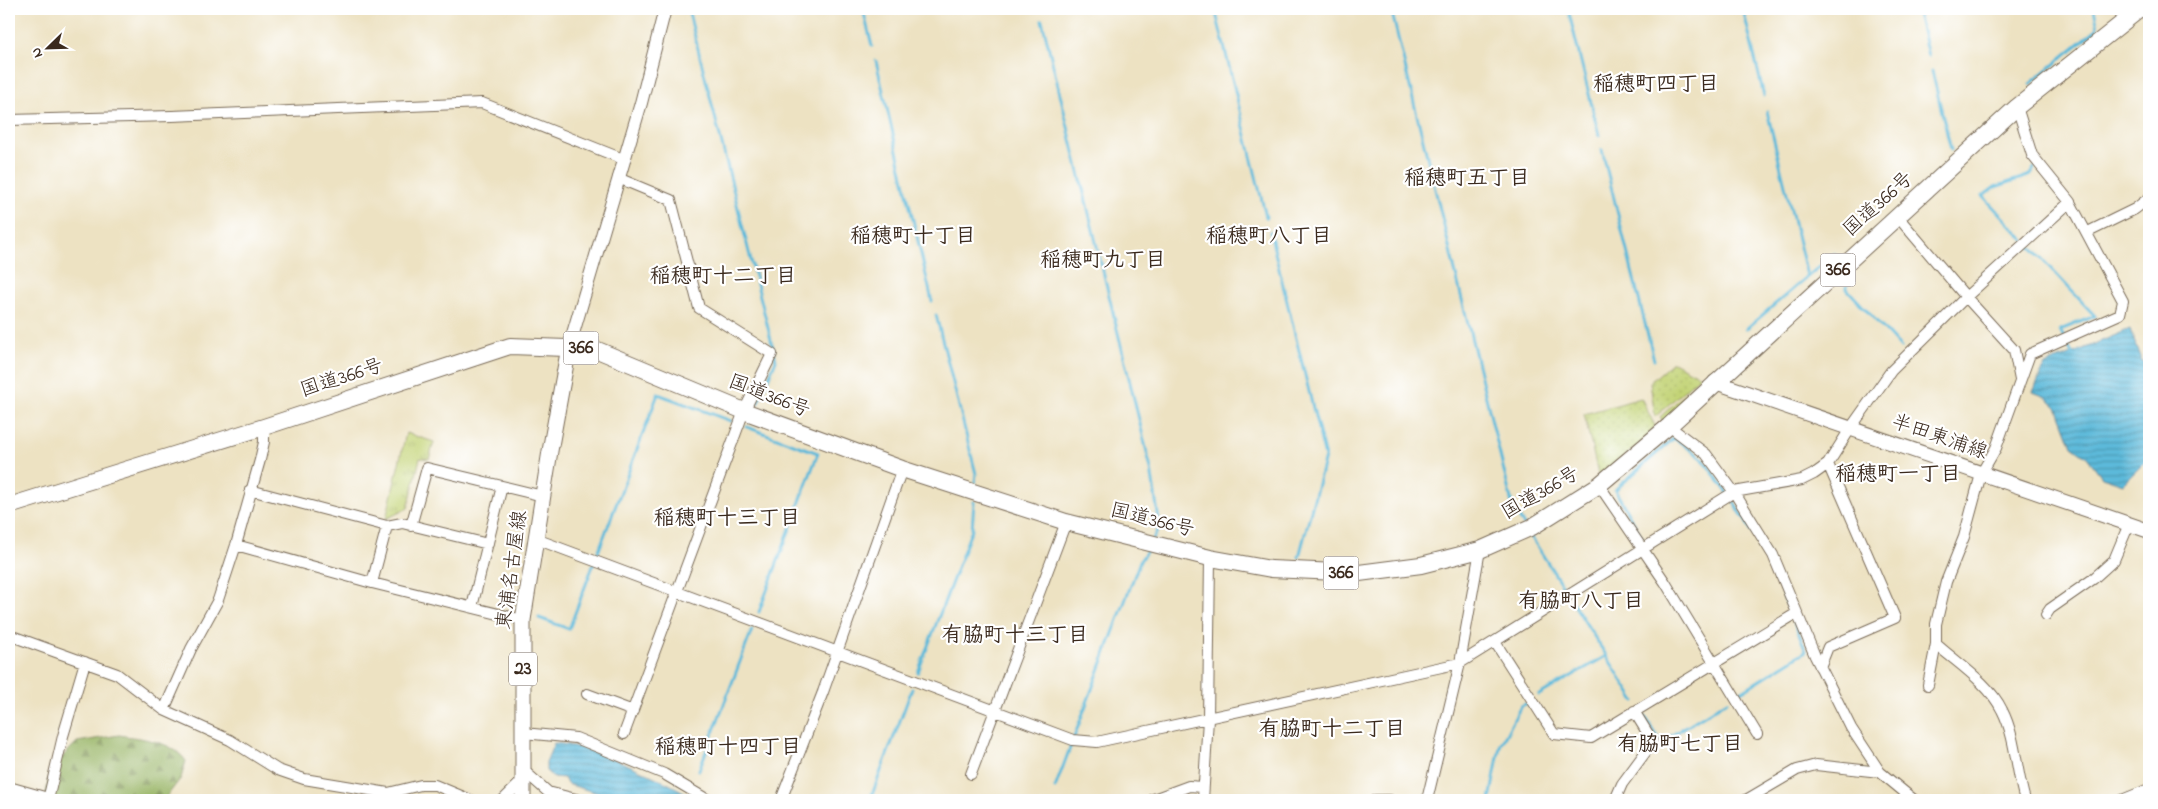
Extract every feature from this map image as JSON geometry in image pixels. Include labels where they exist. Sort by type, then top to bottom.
[{"type":"highway","name":"国道366号","points":[[9,506],[264,427],[510,346],[569,347],[595,350],[744,411],[902,469],[1066,522],[1210,558],[1271,569],[1359,573],[1421,565],[1480,550],[1526,530],[1599,485],[1668,426],[2017,107],[2140,9]]},
{"type":"main road","name":"東浦名古屋線","points":[[523,800],[521,775],[523,620],[569,347]]},
{"type":"main road","name":"半田東浦線","points":[[1716,382],[2149,531]]},
{"type":"street","points":[[569,347],[641,103],[665,9]]},
{"type":"street","points":[[9,120],[172,116],[482,102],[623,159]]},
{"type":"street","points":[[1928,685],[1936,644],[1936,624],[1946,582],[1964,537],[1981,474],[1996,448],[2030,354],[2120,314],[2123,301],[2116,291],[2088,232],[2070,202],[2032,155],[2017,107]]},
{"type":"street","points":[[618,178],[671,200],[699,308],[772,354],[744,411],[624,734]]},
{"type":"street","points":[[2088,232],[2135,209],[2149,198]]},
{"type":"street","points":[[536,539],[1072,740],[1097,742],[1208,719],[1460,663],[1734,492],[1802,480],[1828,464],[1891,371],[1966,297],[2070,202]]},
{"type":"street","points":[[1898,217],[2014,350],[2020,381]]},
{"type":"street","points":[[1668,426],[1706,454],[1734,492],[1774,555],[1820,667],[1851,728],[1880,772],[1914,800]]},
{"type":"street","points":[[164,710],[191,649],[218,600],[236,545],[264,442],[264,427]]},
{"type":"street","points":[[1820,667],[1828,647],[1895,618],[1828,464]]},
{"type":"street","points":[[411,526],[426,468],[543,496]]},
{"type":"street","points":[[781,800],[837,652],[902,469]]},
{"type":"street","points":[[1599,485],[1643,548],[1757,734]]},
{"type":"street","points":[[472,607],[502,486]]},
{"type":"street","points":[[250,490],[387,526],[402,523],[488,544]]},
{"type":"street","points":[[971,774],[1066,522]]},
{"type":"street","points":[[2046,615],[2050,609],[2093,579],[2114,560],[2129,524]]},
{"type":"street","points":[[372,583],[387,526]]},
{"type":"street","points":[[236,545],[372,583],[523,620]]},
{"type":"street","points":[[1427,800],[1460,663],[1480,550]]},
{"type":"street","points":[[1203,800],[1208,719],[1210,558]]},
{"type":"street","points":[[1495,642],[1554,734],[1591,738],[1713,662],[1797,614]]},
{"type":"street","points":[[9,635],[117,674],[164,710],[230,740],[272,766],[304,780],[388,793],[421,785],[435,786],[471,800]]},
{"type":"street","points":[[1936,644],[1985,688],[2001,708],[2010,730],[2025,800]]},
{"type":"street","points":[[9,786],[48,799],[85,662]]},
{"type":"street","points":[[587,694],[632,711]]},
{"type":"street","points":[[1615,800],[1622,784],[1653,742],[1634,711]]},
{"type":"street","points":[[523,733],[576,738],[664,774],[708,800]]},
{"type":"street","points":[[1746,800],[1797,770],[1816,764],[1880,772]]},
{"type":"street","points":[[503,800],[521,775],[548,792],[580,800]]},
{"type":"street","points":[[1150,800],[1188,786],[1203,787]]},
{"type":"street","points":[[2122,800],[2149,788]]},
{"type":"street","points":[[1375,800],[1390,800]]},
{"type":"green space","points":[[1673,362],[1700,376],[1655,417],[1650,382]]},
{"type":"green space","points":[[1701,379],[1705,384],[1663,421],[1660,417]]},
{"type":"green space","points":[[1641,398],[1655,426],[1646,438],[1599,478],[1584,414]]},
{"type":"green space","points":[[406,433],[434,442],[429,459],[420,458],[408,508],[386,519]]},
{"type":"green space","points":[[119,735],[147,739],[165,745],[180,754],[186,761],[181,778],[164,800],[45,800],[50,769],[77,742]]},
{"type":"water","points":[[2130,329],[2140,357],[2149,371],[2146,397],[2149,415],[2149,458],[2123,484],[2102,477],[2087,457],[2072,446],[2057,407],[2046,397],[2033,392],[2045,365]]},
{"type":"water","points":[[554,743],[571,745],[608,757],[699,800],[620,800],[567,784],[564,778],[553,777],[546,771],[546,762]]},
{"type":"waterway","points":[[688,9],[776,360],[758,403]]},
{"type":"waterway","points":[[863,9],[872,46]]},
{"type":"waterway","points":[[1215,9],[1266,217]]},
{"type":"waterway","points":[[1391,9],[1513,508],[1524,525]]},
{"type":"waterway","points":[[1568,9],[1599,135]]},
{"type":"waterway","points":[[1743,9],[1764,96]]},
{"type":"waterway","points":[[1917,9],[1928,56]]},
{"type":"waterway","points":[[2030,84],[2098,28],[2094,9]]},
{"type":"waterway","points":[[1042,20],[1151,469],[1160,527],[1153,539]]},
{"type":"waterway","points":[[876,61],[932,301]]},
{"type":"waterway","points":[[1932,71],[1951,150]]},
{"type":"waterway","points":[[1767,111],[1807,276]]},
{"type":"waterway","points":[[1602,150],[1654,360]]},
{"type":"waterway","points":[[2034,168],[2031,175],[1995,187],[1983,196],[2095,316],[2060,330],[2074,357]]},
{"type":"waterway","points":[[1270,232],[1325,457],[1299,557]]},
{"type":"waterway","points":[[1746,329],[1834,254],[1837,258]]},
{"type":"waterway","points":[[1850,273],[1853,277],[1847,283],[1847,289],[1901,348]]},
{"type":"waterway","points":[[936,315],[976,474],[975,482]]},
{"type":"waterway","points":[[539,618],[569,629],[658,394],[731,421]]},
{"type":"waterway","points":[[747,427],[818,453],[759,612]]},
{"type":"waterway","points":[[1642,538],[1615,490],[1674,438],[1702,458],[1732,499],[1769,559],[1806,651],[1741,692]]},
{"type":"waterway","points":[[918,672],[972,529],[974,502]]},
{"type":"waterway","points":[[1530,535],[1563,587]]},
{"type":"waterway","points":[[1055,788],[1140,561],[1148,549]]},
{"type":"waterway","points":[[1573,603],[1635,701]]},
{"type":"waterway","points":[[699,770],[752,630]]},
{"type":"waterway","points":[[1539,695],[1606,656]]},
{"type":"waterway","points":[[870,800],[912,689]]},
{"type":"waterway","points":[[1644,715],[1661,742],[1727,701]]},
{"type":"waterway","points":[[1490,800],[1500,746],[1521,706],[1525,704]]},
{"type":"district","name":"稲穂町四丁目","points":[[1656,85]]},
{"type":"district","name":"稲穂町五丁目","points":[[1467,179]]},
{"type":"district","name":"稲穂町十丁目","points":[[913,237]]},
{"type":"district","name":"稲穂町八丁目","points":[[1269,237]]},
{"type":"district","name":"稲穂町九丁目","points":[[1103,261]]},
{"type":"district","name":"稲穂町十二丁目","points":[[723,277]]},
{"type":"district","name":"稲穂町一丁目","points":[[1898,475]]},
{"type":"district","name":"稲穂町十三丁目","points":[[727,519]]},
{"type":"district","name":"有脇町八丁目","points":[[1581,602]]},
{"type":"district","name":"有脇町十三丁目","points":[[1015,636]]},
{"type":"district","name":"有脇町十二丁目","points":[[1332,730]]},
{"type":"district","name":"有脇町七丁目","points":[[1680,745]]},
{"type":"district","name":"稲穂町十四丁目","points":[[728,748]]}]
